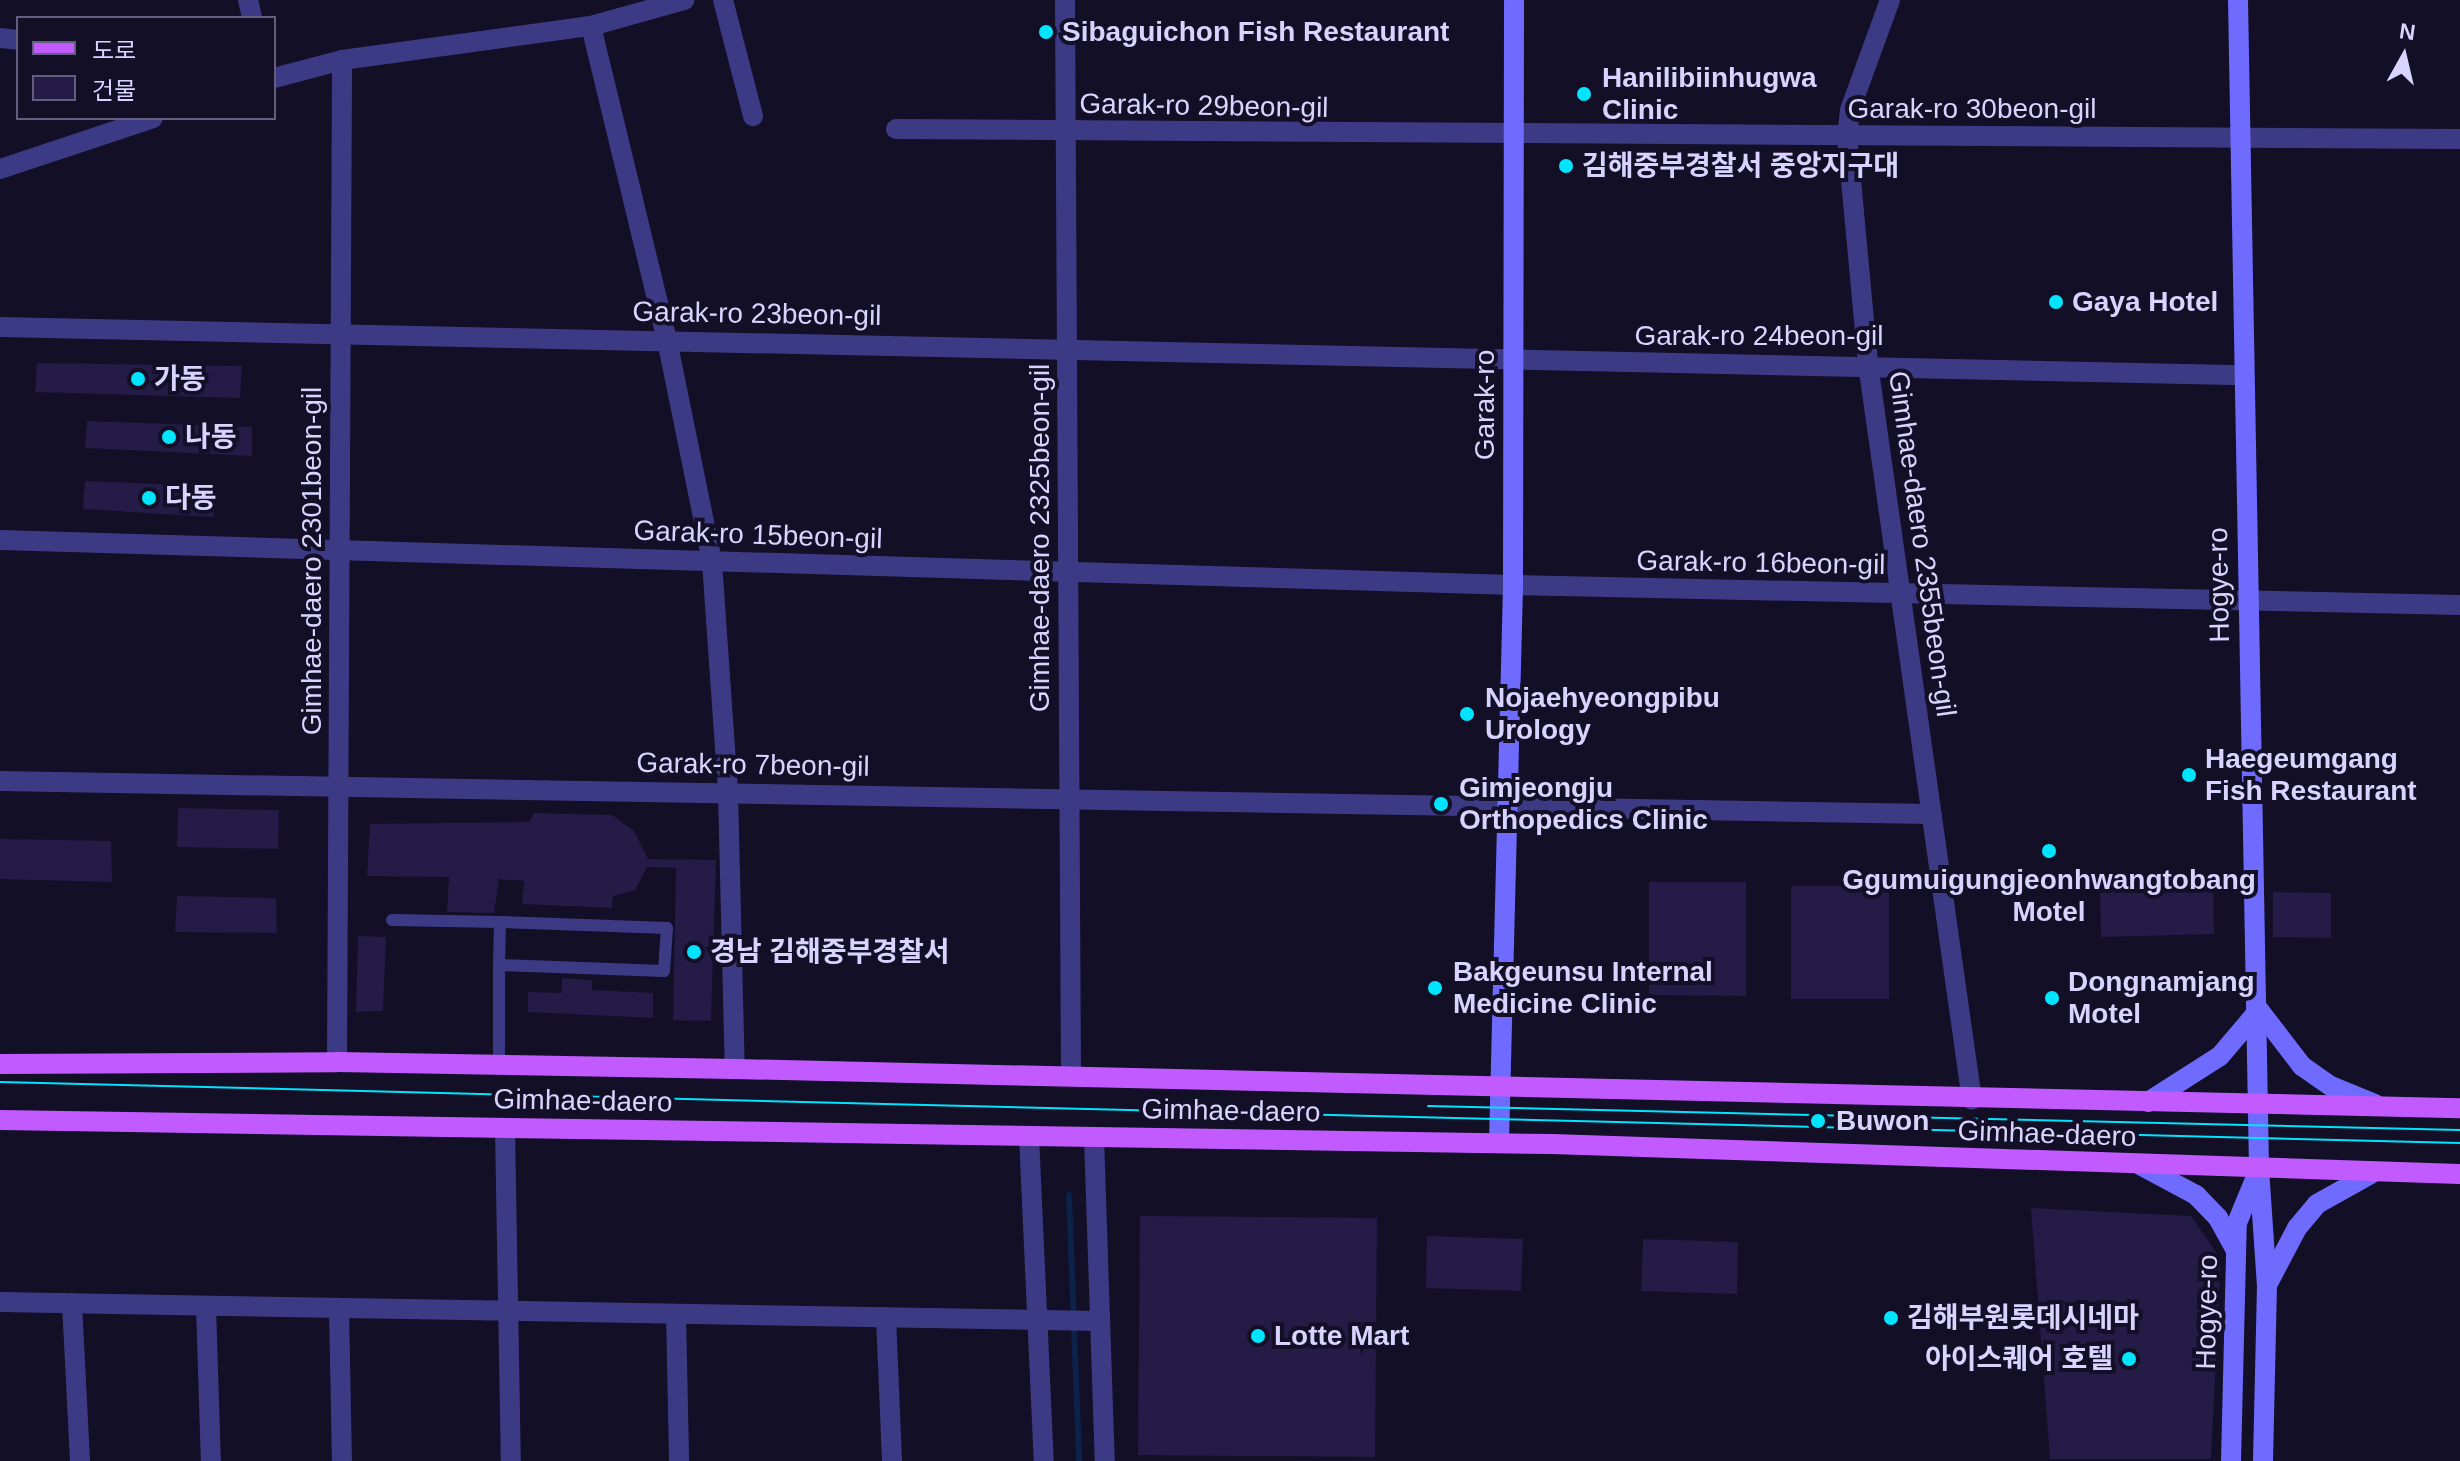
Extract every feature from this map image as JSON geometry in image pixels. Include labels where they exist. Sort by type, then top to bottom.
[{"type":"main road","name":"Garak-ro","points":[[1499,1143],[1513,585],[1511,137],[1514,0]]},
{"type":"main road","name":"Hogye-ro","points":[[2238,0],[2247,601],[2259,1010],[2259,1169],[2267,1285],[2263,1461]]},
{"type":"main road","points":[[2144,1103],[2220,1056],[2259,1010],[2286,1049],[2331,1086],[2397,1109]]},
{"type":"main road","name":"Gimhae-daero","points":[[0,1064],[337,1062],[735,1069],[1501,1085],[1972,1100],[2460,1108]]},
{"type":"main road","name":"Gimhae-daero","points":[[0,1120],[1499,1143],[2371,1174],[2460,1174]]},
{"type":"main road","points":[[2140,1165],[2169,1177],[2218,1218],[2234,1245],[2236,1274]]},
{"type":"main road","name":"Hogye-ro","points":[[2231,1461],[2237,1223],[2259,1169]]},
{"type":"main road","points":[[2267,1285],[2297,1228],[2317,1204],[2371,1174]]},
{"type":"street","points":[[276,77],[342,60],[591,26],[684,0]]},
{"type":"street","points":[[723,0],[753,116]]},
{"type":"street","name":"Gimhae-daero 2325beon-gil","points":[[1065,0],[1071,1076]]},
{"type":"street","name":"Gimhae-daero 2355beon-gil","points":[[1890,0],[1880,10],[1850,110],[1847,137],[1868,364],[1972,1100]]},
{"type":"street","points":[[591,26],[667,340],[712,562],[728,792],[735,1069]]},
{"type":"street","name":"Gimhae-daero 2301beon-gil","points":[[337,1062],[342,60]]},
{"type":"street","points":[[0,169],[147,120]]},
{"type":"street","name":"Garak-ro 29beon-gil","points":[[896,129],[1511,137]]},
{"type":"street","name":"Garak-ro 30beon-gil","points":[[1511,137],[2460,139]]},
{"type":"street","name":"Garak-ro 23beon-gil","points":[[0,327],[341,332],[1513,362]]},
{"type":"street","name":"Garak-ro 24beon-gil","points":[[1513,362],[1868,364],[2243,375]]},
{"type":"street","name":"Garak-ro 15beon-gil","points":[[0,540],[1513,585]]},
{"type":"street","name":"Garak-ro 16beon-gil","points":[[1513,585],[2460,605]]},
{"type":"street","name":"Garak-ro 7beon-gil","points":[[0,781],[728,792],[1505,810]]},
{"type":"street","points":[[1505,810],[1932,814]]},
{"type":"street","points":[[505,1128],[511,1461]]},
{"type":"street","points":[[1029,1136],[1044,1461]]},
{"type":"street","points":[[1094,1137],[1082,1321],[1105,1461]]},
{"type":"street","points":[[0,1302],[1082,1321]]},
{"type":"street","points":[[72,1303],[80,1461]]},
{"type":"street","points":[[206,1306],[211,1461]]},
{"type":"street","points":[[339,1308],[342,1461]]},
{"type":"street","points":[[676,1314],[679,1461]]},
{"type":"street","points":[[886,1317],[892,1461]]},
{"type":"lane","points":[[392,920],[667,928],[664,971],[499,965]]},
{"type":"lane","points":[[499,1065],[500,922]]},
{"type":"building","name":"가동","points":[[37,363],[242,366],[240,398],[35,392]]},
{"type":"building","name":"나동","points":[[87,421],[252,427],[252,456],[85,448]]},
{"type":"building","name":"다동","points":[[85,481],[213,486],[214,517],[83,509]]},
{"type":"building","points":[[178,808],[279,810],[278,849],[177,847]]},
{"type":"building","name":"경남 김해중부경찰서","points":[[534,813],[612,815],[634,831],[648,859],[716,860],[711,1021],[673,1020],[676,868],[647,867],[635,890],[613,896],[612,908],[522,904],[524,881],[499,879],[494,913],[447,912],[449,877],[367,876],[370,824],[529,822]]},
{"type":"building","points":[[0,839],[111,841],[112,882],[0,879]]},
{"type":"building","points":[[2213,878],[2214,934],[2101,937],[2100,882]]},
{"type":"building","points":[[1649,882],[1746,882],[1746,996],[1649,995]]},
{"type":"building","points":[[1791,886],[1889,886],[1889,999],[1791,999]]},
{"type":"building","points":[[2273,892],[2331,893],[2331,938],[2273,937]]},
{"type":"building","points":[[177,896],[276,898],[277,933],[175,932]]},
{"type":"building","points":[[358,936],[386,937],[383,1011],[356,1012]]},
{"type":"building","points":[[562,978],[592,980],[592,990],[653,993],[653,1018],[528,1012],[528,992],[562,993]]},
{"type":"building","name":"아이스퀘어 호텔","points":[[2031,1208],[2191,1216],[2221,1259],[2211,1459],[2050,1459]]},
{"type":"building","name":"Lotte Mart","points":[[1140,1216],[1377,1218],[1375,1457],[1138,1455]]},
{"type":"building","points":[[1427,1236],[1523,1239],[1521,1291],[1426,1288]]},
{"type":"building","points":[[1643,1239],[1738,1242],[1737,1294],[1641,1291]]},
{"type":"waterway","points":[[1069,1195],[1079,1461]]},
{"type":"tram line","points":[[0,1082],[2460,1143]]},
{"type":"tram line","points":[[1428,1106],[2460,1130]]},
{"type":"place","name":"Sibaguichon Fish Restaurant","points":[[1046,32]]},
{"type":"place","name":"Hanilibiinhugwa Clinic","points":[[1584,94]]},
{"type":"place","name":"김해중부경찰서 중앙지구대","points":[[1566,166]]},
{"type":"place","name":"Gaya Hotel","points":[[2056,302]]},
{"type":"place","name":"가동","points":[[138,379]]},
{"type":"place","name":"나동","points":[[169,437]]},
{"type":"place","name":"다동","points":[[149,498]]},
{"type":"place","name":"Nojaehyeongpibu Urology","points":[[1467,714]]},
{"type":"place","name":"Haegeumgang Fish Restaurant","points":[[2189,775]]},
{"type":"place","name":"Gimjeongju Orthopedics Clinic","points":[[1441,804]]},
{"type":"place","name":"Ggumuigungjeonhwangtobang Motel","points":[[2049,851]]},
{"type":"place","name":"경남 김해중부경찰서","points":[[694,952]]},
{"type":"place","name":"Bakgeunsu Internal Medicine Clinic","points":[[1435,988]]},
{"type":"place","name":"Dongnamjang Motel","points":[[2052,998]]},
{"type":"place","name":"Buwon","points":[[1818,1121]]},
{"type":"place","name":"김해부원롯데시네마","points":[[1891,1318]]},
{"type":"place","name":"Lotte Mart","points":[[1258,1336]]},
{"type":"place","name":"아이스퀘어 호텔","points":[[2129,1359]]}]
